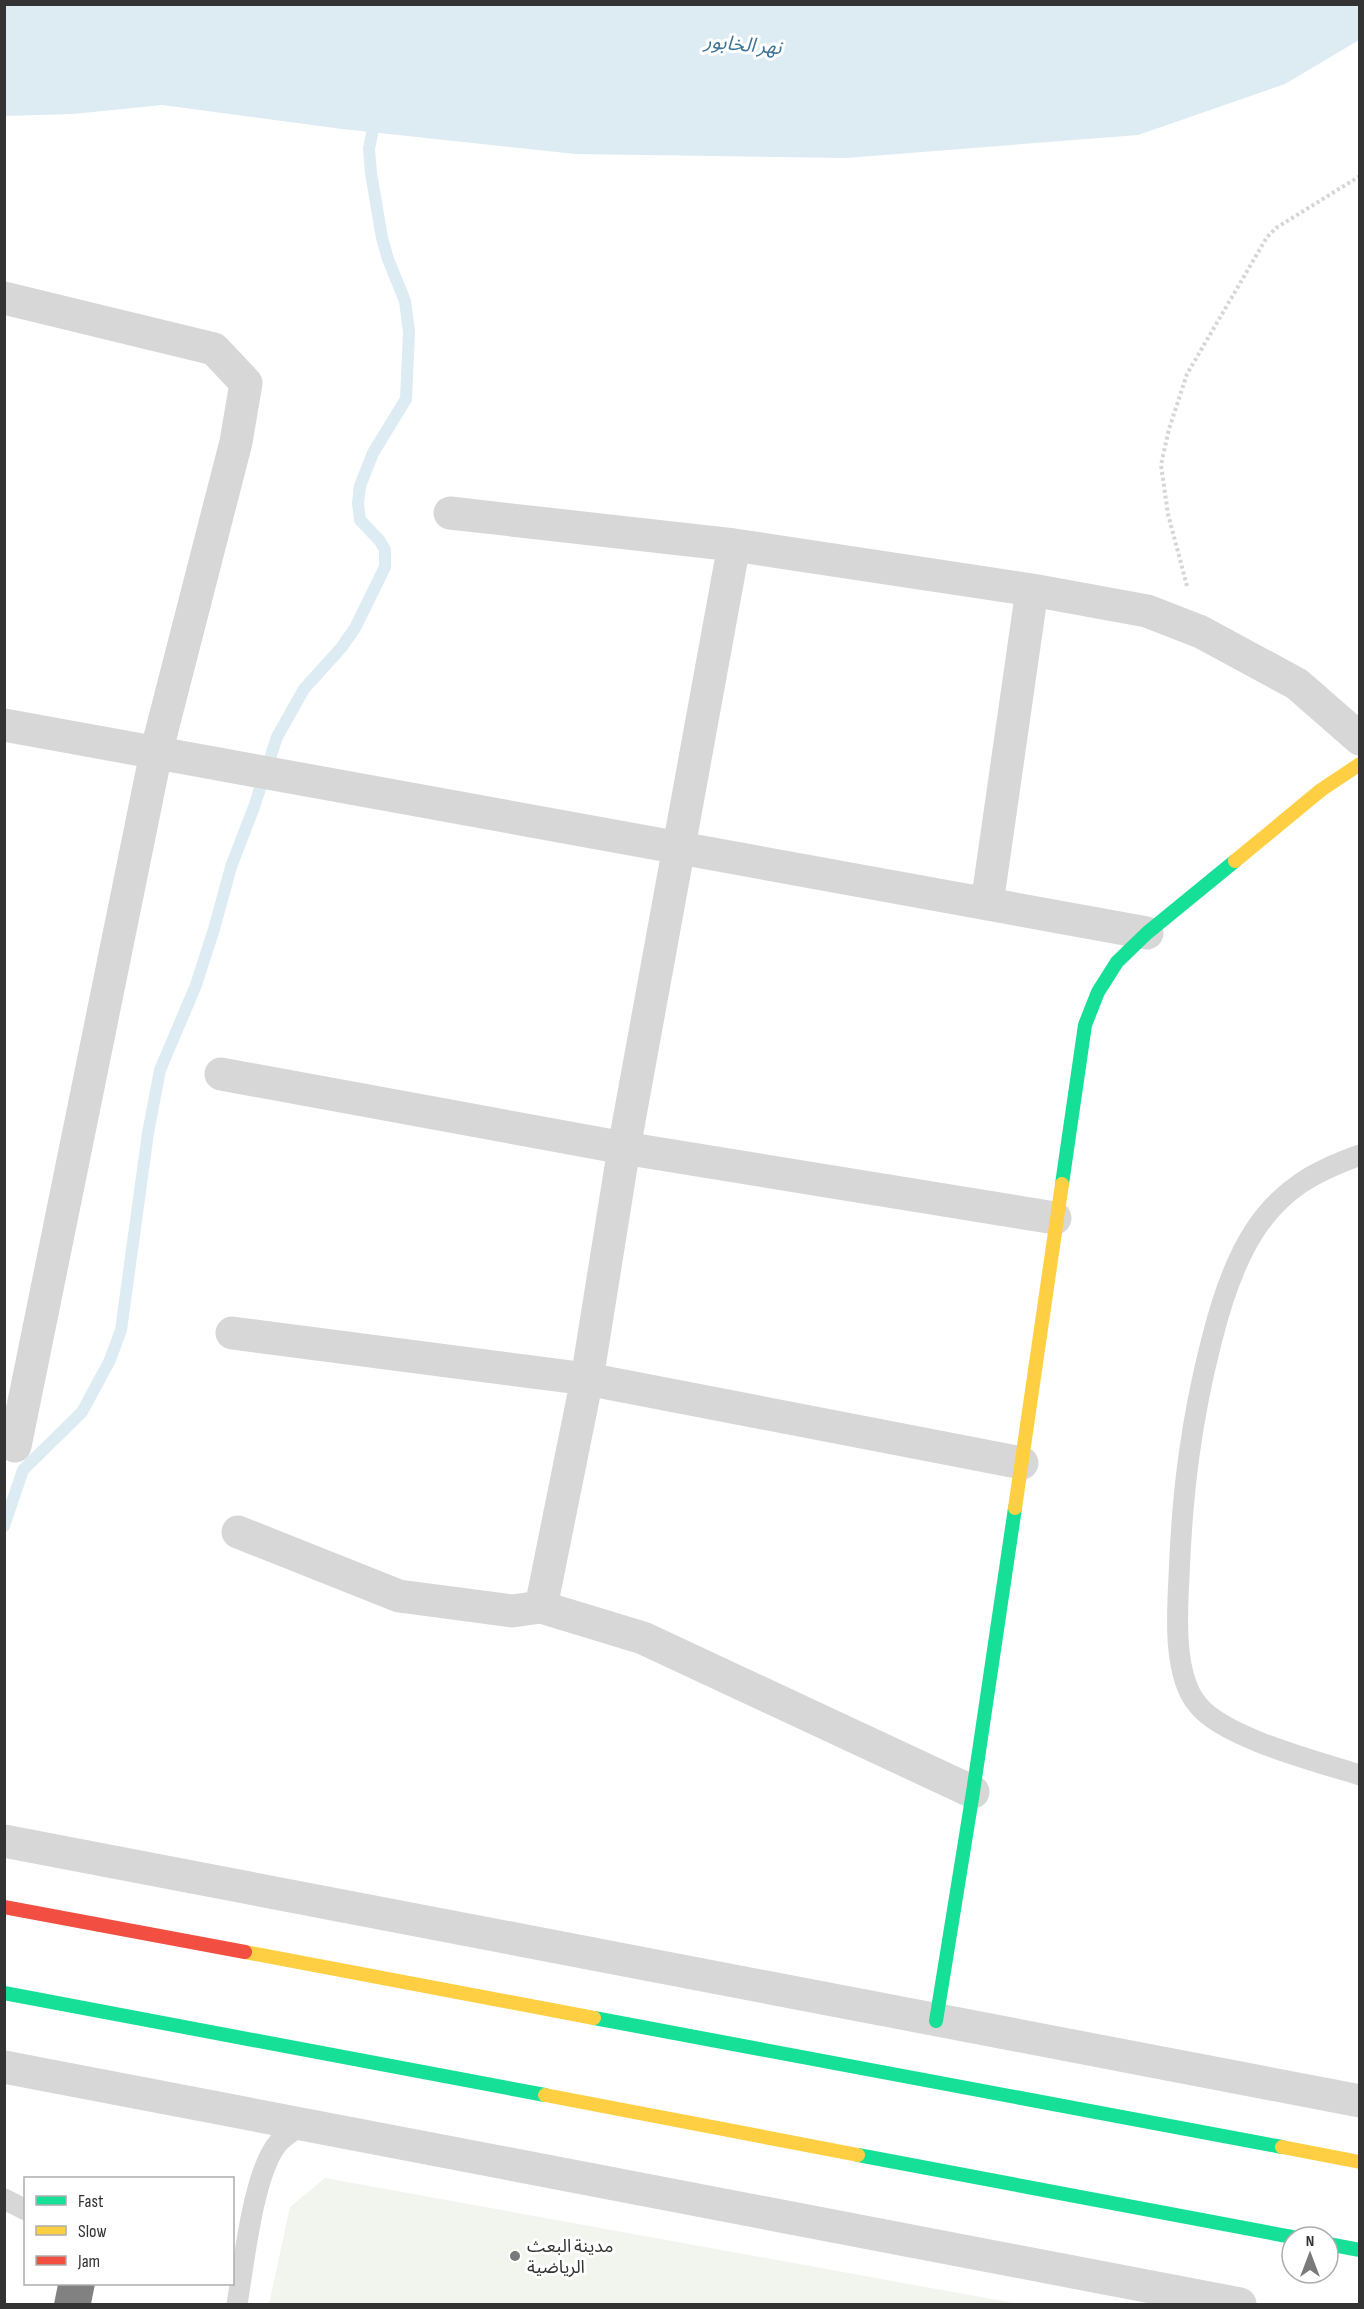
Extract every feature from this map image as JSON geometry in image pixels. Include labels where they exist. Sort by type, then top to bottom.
[{"type":"main road","points":[[936,2021],[973,1792],[1085,1025],[1098,992],[1117,962],[1147,933],[1321,790],[1359,764]]},
{"type":"main road","points":[[4,1907],[1359,2162]]},
{"type":"main road","points":[[4,1993],[1280,2236]]},
{"type":"main road","points":[[1340,2246],[1359,2250]]},
{"type":"street","points":[[4,298],[214,349],[246,383],[236,442],[156,753],[15,1446]]},
{"type":"street","points":[[450,513],[734,545],[1032,590],[1147,611],[1185,626],[1297,684],[1359,739]]},
{"type":"street","points":[[541,1607],[587,1379],[624,1148],[734,545]]},
{"type":"street","points":[[987,904],[1032,590]]},
{"type":"street","points":[[4,725],[1147,933]]},
{"type":"street","points":[[221,1074],[624,1148],[1055,1218]]},
{"type":"street","points":[[232,1333],[587,1379],[1022,1463]]},
{"type":"street","points":[[238,1532],[399,1596],[512,1611],[541,1607],[643,1638],[973,1792]]},
{"type":"street","points":[[4,1841],[1359,2101]]},
{"type":"street","points":[[4,2067],[1240,2304]]},
{"type":"lane","points":[[1359,1155],[1328,1166],[1298,1183],[1279,1199],[1254,1230],[1218,1311],[1192,1424],[1181,1513],[1178,1603],[1181,1664],[1188,1687],[1198,1706],[1217,1721],[1262,1743],[1359,1775]]},
{"type":"lane","points":[[237,2304],[242,2229],[266,2163],[279,2142],[301,2125]]},
{"type":"lane","points":[[4,2199],[24,2209]]},
{"type":"path","points":[[1185,626],[1189,594],[1168,514],[1161,465],[1171,423],[1187,374],[1267,237],[1276,228],[1359,176]]},
{"type":"shaded area","name":"مدينة البعث الرياضية","points":[[325,2178],[1019,2304],[269,2304],[290,2207]]},
{"type":"water","name":"نهر الخابور","points":[[1359,4],[1359,40],[1285,84],[1138,135],[846,158],[575,154],[342,129],[162,105],[73,114],[5,116],[5,5]]},
{"type":"building","points":[[58,2285],[95,2285],[91,2304],[54,2304]]},
{"type":"waterway","points":[[4,1526],[23,1470],[82,1412],[110,1360],[121,1330],[148,1133],[160,1070],[196,985],[231,867],[277,737],[304,689],[341,648],[355,628],[385,567],[385,550],[380,541],[360,520],[358,503],[360,486],[373,453],[406,399],[409,332],[405,301],[382,238],[371,173],[369,149],[375,118]]},
{"type":"traffic: fast","points":[[1062,1184],[1085,1025],[1098,992],[1117,962],[1147,933],[1235,861]]},
{"type":"traffic: fast","points":[[936,2021],[1015,1508]]},
{"type":"traffic: fast","points":[[4,1993],[545,2095]]},
{"type":"traffic: fast","points":[[594,2018],[1282,2147]]},
{"type":"traffic: fast","points":[[858,2155],[1280,2235]]},
{"type":"traffic: fast","points":[[1340,2246],[1360,2250]]},
{"type":"traffic: slow","points":[[1235,861],[1321,790],[1360,764]]},
{"type":"traffic: slow","points":[[1015,1508],[1062,1184]]},
{"type":"traffic: slow","points":[[245,1952],[594,2018]]},
{"type":"traffic: slow","points":[[545,2095],[858,2155]]},
{"type":"traffic: slow","points":[[1282,2147],[1360,2162]]},
{"type":"traffic: jam","points":[[4,1907],[245,1952]]},
{"type":"place","name":"مدينة البعث الرياضية","points":[[515,2256]]}]
